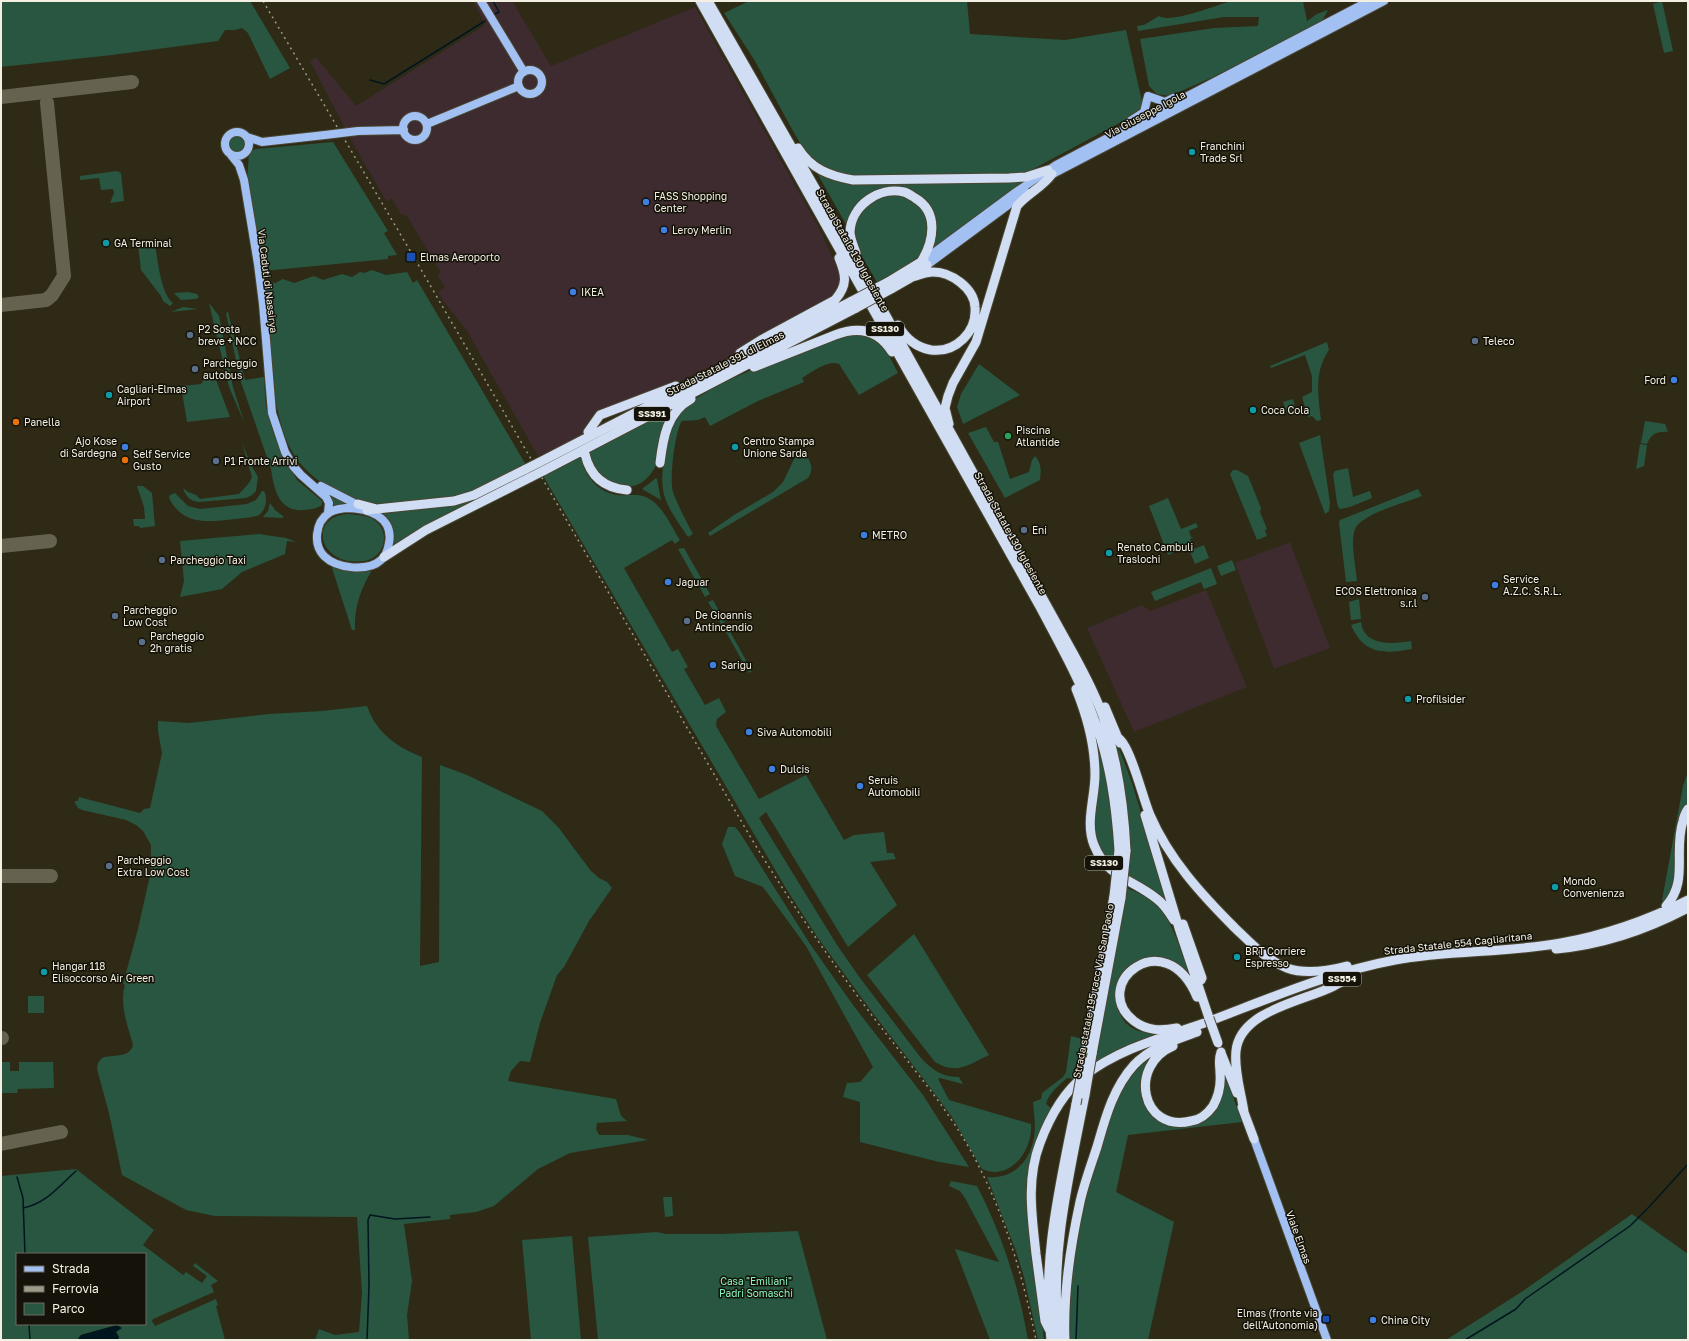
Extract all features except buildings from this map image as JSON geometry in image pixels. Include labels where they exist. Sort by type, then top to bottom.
[{"type":"highway","name":"Strada Statale 130 Iglesiente","points":[[700,1],[1039,605],[1070,656]]},
{"type":"highway","name":"Strada Statale 130 Iglesiente","points":[[708,1],[883,308],[1070,656]]},
{"type":"highway","points":[[773,115],[781,121],[807,161],[817,168],[838,178],[853,180],[1009,178],[1026,177],[1050,172]]},
{"type":"highway","points":[[952,437],[945,408],[948,396],[953,383],[976,342],[1017,206],[1025,197],[1046,182],[1050,172]]},
{"type":"highway","points":[[862,271],[850,233],[854,215],[863,204],[874,196],[890,192],[904,192],[920,201],[931,216],[933,231],[929,250],[924,262]]},
{"type":"highway","points":[[833,237],[845,274],[842,288],[835,300],[761,340],[734,357],[732,368],[743,372],[835,335],[856,329],[879,337],[888,346],[906,378],[916,387]]},
{"type":"highway","name":"Strada Statale 391 di Elmas","points":[[384,557],[426,530],[540,467],[854,304],[912,277],[924,262]]},
{"type":"highway","name":"Strada Statale 391 di Elmas","points":[[890,286],[924,262]]},
{"type":"highway","points":[[883,308],[891,312],[908,340],[928,349],[943,350],[956,346],[968,334],[974,321],[975,306],[964,286],[950,276],[940,273],[932,272],[912,277]]},
{"type":"highway","points":[[588,432],[600,415],[609,410],[694,378],[702,383],[698,395],[682,405],[670,421],[663,438],[660,463]]},
{"type":"highway","points":[[585,454],[589,467],[600,481],[616,489],[627,490]]},
{"type":"highway","name":"Strada Statale 391 di Elmas","points":[[363,508],[379,509],[454,501],[474,495],[529,473]]},
{"type":"highway","name":"SS130","points":[[1179,928],[1166,908],[1158,900],[1141,888],[1119,877],[1108,868],[1100,857],[1094,844],[1090,818],[1095,776],[1093,754],[1084,715],[1068,670],[1070,656],[1080,657],[1089,673],[1118,738],[1138,793],[1198,987],[1201,1002]]},
{"type":"highway","name":"Strada statale 195 racc Via San Paolo","points":[[1059,1340],[1056,1307],[1058,1254],[1062,1216],[1085,1095],[1118,897],[1122,851],[1105,752],[1094,717],[1070,656]]},
{"type":"highway","points":[[1118,738],[1123,740],[1150,815],[1179,866],[1209,902],[1266,957],[1289,969],[1302,972],[1320,972],[1378,958],[1398,960]]},
{"type":"highway","points":[[1644,920],[1671,903],[1680,894],[1686,880],[1688,866],[1681,840],[1681,826],[1688,809]]},
{"type":"highway","name":"Strada statale 195 racc Via San Paolo","points":[[1051,1340],[1048,1296],[1054,1212],[1118,897]]},
{"type":"highway","name":"Strada Statale 554 Cagliaritana","points":[[1165,1040],[1192,1027],[1342,973],[1398,960],[1559,943],[1607,932],[1644,920],[1688,900]]},
{"type":"highway","name":"Strada Statale 554 Cagliaritana","points":[[1165,1040],[1204,1029],[1350,977],[1391,966],[1583,945],[1640,930],[1688,908]]},
{"type":"highway","points":[[1174,909],[1179,913],[1200,970],[1202,978],[1198,987]]},
{"type":"highway","points":[[1192,1027],[1184,1025],[1161,1031],[1148,1029],[1138,1024],[1128,1016],[1122,1005],[1120,993],[1122,982],[1129,971],[1139,964],[1163,962],[1184,975],[1209,1018],[1254,1139]]},
{"type":"highway","points":[[1244,1112],[1235,1061],[1238,1040],[1244,1031],[1252,1022],[1263,1016],[1301,998],[1333,986],[1350,977]]},
{"type":"highway","points":[[1204,1029],[1199,1036],[1166,1049],[1149,1067],[1145,1080],[1145,1092],[1149,1104],[1157,1114],[1171,1122],[1183,1123],[1193,1121],[1204,1116],[1212,1107],[1217,1097],[1221,1075],[1219,1060],[1221,1052]]},
{"type":"highway","points":[[1050,1329],[1044,1321],[1031,1205],[1034,1168],[1040,1143],[1058,1106],[1082,1078],[1108,1060],[1129,1049],[1165,1040]]},
{"type":"highway","points":[[1065,1340],[1065,1301],[1068,1259],[1080,1202],[1108,1109],[1120,1085],[1133,1067],[1165,1040]]},
{"type":"main road","points":[[481,1],[524,72]]},
{"type":"main road","name":"Via Giuseppe Igola","points":[[924,262],[1050,172],[1126,128],[1369,1]]},
{"type":"main road","name":"Via Giuseppe Igola","points":[[1050,172],[1384,1]]},
{"type":"main road","points":[[527,70],[535,71],[540,77],[541,85],[536,91],[529,94],[524,92],[519,86],[519,76],[527,70]]},
{"type":"main road","points":[[427,124],[519,86]]},
{"type":"main road","points":[[1126,128],[1128,122],[1144,112],[1148,96],[1165,102],[1186,92],[1195,92]]},
{"type":"main road","points":[[413,117],[421,118],[427,124],[427,132],[418,140],[410,139],[404,130],[407,120],[413,117]]},
{"type":"main road","points":[[244,180],[239,165],[225,148],[226,140],[229,135],[238,132],[262,142],[358,131],[404,130]]},
{"type":"main road","points":[[244,180],[249,141],[247,137]]},
{"type":"main road","points":[[231,155],[238,157],[262,142]]},
{"type":"main road","name":"Via Caduti di Nassirya","points":[[244,180],[262,294],[272,413],[285,452],[293,466],[301,475],[326,496],[329,503],[328,513]]},
{"type":"main road","name":"Via Caduti di Nassirya","points":[[269,386],[285,442],[298,465],[309,477],[325,489],[363,508]]},
{"type":"main road","points":[[346,508],[363,508],[382,520],[389,533],[389,546],[384,557],[372,566],[356,568],[335,563],[325,557],[319,548],[317,537],[319,526],[328,513],[333,510],[346,508]]},
{"type":"main road","name":"Viale Elmas","points":[[1254,1139],[1327,1340]]},
{"type":"shaded area","name":"FASS Shopping Center","points":[[473,1],[512,1],[551,66],[695,7],[819,228],[839,271],[840,284],[836,295],[716,364],[652,394],[607,407],[597,414],[588,424],[582,436],[538,456],[467,331],[438,292],[445,287],[438,276],[440,271],[407,216],[400,213],[392,198],[386,201],[349,136],[310,61],[316,57],[356,106],[485,25]]},
{"type":"shaded area","points":[[1290,542],[1330,648],[1274,669],[1235,563]]},
{"type":"shaded area","points":[[1206,590],[1247,687],[1134,732],[1087,628],[1142,605],[1150,611]]},
{"type":"green space","points":[[1,1],[250,1],[290,68],[270,79],[248,33],[242,28],[225,30],[218,41],[112,55],[1,67]]},
{"type":"green space","points":[[749,1],[967,1],[970,34],[1065,40],[1126,30],[1143,106],[1138,113],[1024,174],[867,177],[840,175],[818,164],[806,153],[755,61],[724,13]]},
{"type":"green space","points":[[1231,1],[1303,1],[1307,21],[1317,14],[1328,10],[1322,21],[1213,77],[1170,96],[1157,94],[1149,86],[1140,39],[1214,28],[1258,26],[1259,17],[1224,17],[1138,31],[1137,26],[1144,25],[1159,16],[1173,18],[1183,16]]},
{"type":"green space","points":[[1662,1],[1673,51],[1664,53],[1653,4]]},
{"type":"green space","points":[[238,135],[244,138],[247,144],[244,150],[238,153],[232,150],[229,144],[232,138]]},
{"type":"green space","points":[[333,142],[388,231],[384,233],[397,255],[388,256],[388,259],[263,271],[247,180],[249,153],[255,149]]},
{"type":"green space","points":[[117,171],[121,173],[124,201],[110,203],[114,193],[113,189],[101,190],[99,178],[80,180],[80,176]]},
{"type":"green space","points":[[816,171],[828,178],[838,181],[1022,181],[1022,183],[933,249],[936,232],[935,216],[931,207],[918,194],[901,188],[882,189],[871,193],[856,205],[848,228]]},
{"type":"green space","points":[[890,194],[910,198],[925,210],[931,231],[921,255],[877,282],[857,248],[854,229],[859,212],[873,199]]},
{"type":"green space","points":[[155,243],[158,266],[165,292],[173,303],[170,306],[163,301],[161,296],[141,270],[138,245]]},
{"type":"green space","points":[[372,270],[386,275],[407,272],[413,283],[417,280],[526,465],[489,485],[471,492],[432,499],[373,504],[358,502],[323,484],[315,478],[295,457],[286,439],[280,420],[272,381],[265,282],[275,283],[283,279],[294,283],[314,276],[323,280],[342,274],[352,277],[360,272],[364,273]]},
{"type":"green space","points":[[188,292],[197,294],[199,297],[196,299],[181,300],[174,293]]},
{"type":"green space","points":[[209,303],[219,316],[233,387],[244,422],[229,387]]},
{"type":"green space","points":[[183,307],[198,309],[171,312]]},
{"type":"green space","points":[[228,312],[245,380],[264,377],[266,407],[281,450],[297,480],[322,501],[322,505],[314,509],[296,510],[289,507],[283,503],[276,492],[271,469],[240,379],[226,313]]},
{"type":"green space","points":[[858,333],[874,338],[885,348],[898,373],[859,395],[839,364],[830,363],[802,378],[804,382],[758,401],[710,426],[705,417],[698,420],[682,421],[679,426],[675,445],[672,467],[672,486],[677,503],[693,534],[688,537],[675,518],[665,498],[663,488],[662,478],[667,437],[669,427],[674,418],[687,405],[705,393],[753,369],[845,334]]},
{"type":"green space","points":[[1327,342],[1329,350],[1321,367],[1318,384],[1321,420],[1317,421],[1312,416],[1308,417],[1302,397],[1312,392],[1312,376],[1305,355],[1271,368],[1270,366]]},
{"type":"green space","points":[[979,364],[1020,395],[963,424],[957,407],[961,394]]},
{"type":"green space","points":[[208,374],[215,377],[230,417],[187,422],[181,386],[201,384]]},
{"type":"green space","points":[[1293,399],[1297,415],[1287,413],[1283,402]]},
{"type":"green space","points":[[670,409],[673,410],[660,458],[647,478],[638,484],[627,487],[617,486],[601,480],[587,454],[596,447]]},
{"type":"green space","points":[[1645,421],[1665,424],[1668,432],[1655,434],[1650,438],[1647,444],[1641,443]]},
{"type":"green space","points":[[986,427],[994,442],[998,442],[1010,479],[1029,472],[1032,460],[1035,456],[1040,465],[1040,480],[1005,498],[968,433]]},
{"type":"green space","points":[[1320,435],[1330,503],[1329,511],[1325,514],[1299,443]]},
{"type":"green space","points":[[242,443],[258,477],[256,491],[246,498],[199,502],[193,501],[189,498],[183,488],[200,499],[239,494],[249,483],[252,477]]},
{"type":"green space","points":[[1640,444],[1647,445],[1644,466],[1636,469]]},
{"type":"green space","points":[[798,451],[804,452],[810,462],[811,471],[808,478],[710,536],[708,533],[734,515],[773,492],[783,482]]},
{"type":"green space","points":[[581,457],[585,471],[598,487],[617,495],[644,496],[648,498],[662,511],[680,540],[675,544],[672,540],[624,568],[672,652],[678,649],[688,667],[684,669],[705,705],[719,698],[726,712],[717,719],[716,726],[759,799],[806,775],[844,840],[854,835],[884,832],[887,853],[893,853],[896,859],[870,862],[897,905],[848,947],[766,812],[759,818],[837,945],[860,978],[921,1058],[929,1066],[942,1074],[959,1077],[963,1084],[940,1078],[938,1079],[949,1100],[1031,1124],[1031,1134],[1024,1153],[1018,1161],[1010,1167],[1002,1171],[992,1172],[982,1169],[952,1117],[818,938],[787,890],[542,474],[568,461]]},
{"type":"green space","points":[[1348,468],[1353,497],[1370,491],[1372,498],[1350,507],[1340,509],[1337,503],[1333,474],[1335,471]]},
{"type":"green space","points":[[1233,470],[1237,470],[1248,476],[1261,508],[1260,512],[1267,529],[1265,530],[1267,536],[1257,540],[1230,474]]},
{"type":"green space","points":[[656,478],[657,479],[661,500],[642,489]]},
{"type":"green space","points":[[137,486],[143,486],[152,493],[155,526],[140,528],[139,526],[134,526],[133,519],[145,519],[144,507]]},
{"type":"green space","points":[[1418,489],[1422,496],[1366,518],[1355,529],[1353,541],[1357,581],[1346,582],[1339,523],[1340,520]]},
{"type":"green space","points":[[262,491],[264,491],[265,494],[266,504],[259,515],[216,521],[189,518],[175,507],[169,498],[170,495],[175,493],[188,506],[200,509],[247,504],[256,500]]},
{"type":"green space","points":[[326,493],[349,503],[332,507]]},
{"type":"green space","points":[[479,498],[423,527],[395,544],[393,543],[390,524],[382,514],[439,506]]},
{"type":"green space","points":[[1168,498],[1181,529],[1196,523],[1198,527],[1189,531],[1191,537],[1194,537],[1190,539],[1194,549],[1204,545],[1209,558],[1195,564],[1188,547],[1168,555],[1149,506]]},
{"type":"green space","points":[[270,503],[275,510],[283,516],[283,518],[263,517],[268,511]]},
{"type":"green space","points":[[348,514],[371,518],[380,525],[383,531],[383,544],[377,555],[371,559],[364,561],[348,561],[336,556],[328,549],[323,540],[323,531],[327,523],[335,517]]},
{"type":"green space","points":[[259,534],[286,538],[296,542],[287,541],[285,554],[242,572],[222,589],[180,597],[184,581],[180,541]]},
{"type":"green space","points":[[684,548],[710,594],[705,597],[678,549]]},
{"type":"green space","points":[[1232,560],[1236,570],[1221,576],[1217,566]]},
{"type":"green space","points":[[333,566],[369,570],[371,572],[358,600],[355,630],[352,630],[332,568]]},
{"type":"green space","points":[[1211,568],[1217,584],[1204,589],[1201,582],[1155,601],[1151,592]]},
{"type":"green space","points":[[1358,586],[1358,593],[1347,596],[1347,589]]},
{"type":"green space","points":[[1359,599],[1361,619],[1351,620],[1349,602]]},
{"type":"green space","points":[[713,600],[725,622],[721,624],[708,602]]},
{"type":"green space","points":[[1361,622],[1363,630],[1374,640],[1388,643],[1411,641],[1412,649],[1384,652],[1369,647],[1356,635],[1351,625]]},
{"type":"green space","points":[[728,628],[752,671],[749,673],[725,630]]},
{"type":"green space","points":[[367,706],[376,724],[388,738],[422,757],[420,966],[439,962],[440,765],[467,775],[542,811],[558,827],[591,871],[599,878],[607,882],[612,888],[589,921],[564,967],[557,975],[540,1023],[530,1062],[520,1061],[511,1071],[508,1081],[616,1099],[621,1116],[627,1121],[597,1123],[596,1129],[599,1135],[628,1135],[648,1140],[570,1153],[538,1169],[494,1206],[476,1212],[450,1215],[450,1219],[404,1224],[412,1281],[407,1315],[409,1340],[315,1340],[319,1329],[335,1335],[359,1332],[362,1293],[357,1217],[215,1216],[186,1210],[122,1175],[109,1113],[97,1069],[98,1063],[102,1058],[124,1054],[131,1049],[133,1045],[124,1008],[123,993],[125,985],[123,984],[138,929],[151,871],[151,845],[143,831],[136,825],[126,820],[82,810],[78,808],[75,801],[78,801],[79,797],[140,813],[144,809],[150,808],[162,753],[158,731],[158,721],[189,723],[269,714],[322,711]]},
{"type":"green space","points":[[1093,728],[1108,777],[1114,849],[1128,851],[1128,814],[1117,743],[1132,783],[1149,839],[1148,841],[1172,911],[1111,868],[1097,846],[1094,825],[1099,763]]},
{"type":"green space","points":[[1688,772],[1688,804],[1680,818],[1679,847],[1684,865],[1683,873],[1664,904],[1662,900],[1683,786]]},
{"type":"green space","points":[[728,827],[735,827],[740,833],[810,944],[853,1005],[923,1095],[969,1167],[939,1162],[860,1142],[860,1102],[843,1097],[847,1083],[860,1082],[873,1067],[806,946],[763,887],[735,876],[722,844]]},
{"type":"green space","points":[[1125,887],[1150,900],[1164,915],[1170,924],[1190,975],[1188,977],[1172,962],[1155,958],[1142,960],[1131,966],[1123,976],[1118,988],[1117,1001],[1120,1013],[1130,1027],[1142,1032],[1158,1035],[1115,1053],[1096,1064],[1076,1079],[1067,1078],[1049,1096],[1047,1100],[1046,1104],[1052,1109],[1041,1129],[1030,1217],[1044,1340],[1038,1340],[1024,1277],[1016,1251],[987,1177],[1004,1176],[1018,1168],[1024,1161],[1032,1146],[1035,1133],[1033,1102],[1041,1099],[1042,1093],[1063,1077],[1066,1072],[1071,1036],[1083,1039],[1078,1067],[1096,1051]]},
{"type":"green space","points":[[914,934],[989,1055],[968,1065],[956,1068],[943,1066],[935,1062],[867,975]]},
{"type":"green space","points":[[28,996],[44,996],[44,1013],[28,1013]]},
{"type":"green space","points":[[1149,1059],[1141,1079],[1142,1093],[1158,1117],[1204,1119],[1224,1076],[1226,1077],[1242,1122],[1128,1135],[1116,1192],[1174,1222],[1148,1340],[1067,1340],[1068,1310],[1075,1249],[1096,1160],[1122,1090],[1134,1073]]},
{"type":"green space","points":[[2,1062],[10,1062],[10,1071],[19,1071],[19,1062],[53,1062],[54,1088],[18,1089],[17,1093],[2,1093]]},
{"type":"green space","points":[[76,1169],[154,1230],[143,1245],[183,1275],[186,1272],[202,1283],[207,1276],[193,1266],[195,1263],[218,1281],[211,1285],[214,1292],[153,1319],[152,1321],[155,1326],[216,1299],[218,1305],[216,1306],[225,1340],[118,1340],[119,1337],[116,1332],[117,1325],[81,1335],[77,1340],[1,1340],[1,1176]]},
{"type":"green space","points":[[951,1181],[977,1186],[986,1204],[1002,1242],[1008,1261],[1020,1300],[1028,1340],[990,1340],[955,1249],[999,1262],[965,1198],[960,1191],[949,1186]]},
{"type":"green space","points":[[663,1197],[672,1197],[673,1216],[665,1217]]},
{"type":"green space","points":[[1632,1214],[1688,1254],[1688,1340],[1446,1340],[1523,1291]]},
{"type":"green space","name":"Casa \"Emiliani\" Padri Somaschi","points":[[798,1231],[827,1340],[598,1340],[588,1237],[657,1232],[666,1234],[720,1234]]},
{"type":"green space","points":[[572,1236],[581,1340],[531,1340],[522,1240]]},
{"type":"water","points":[[117,1325],[122,1328],[116,1332],[119,1337],[118,1340],[77,1340],[81,1335]]},
{"type":"waterway","points":[[493,1],[499,12],[495,14]]},
{"type":"waterway","points":[[370,80],[384,84],[485,21]]},
{"type":"waterway","points":[[1465,1340],[1516,1309],[1525,1299],[1630,1226],[1688,1164]]},
{"type":"waterway","points":[[23,1208],[31,1206],[46,1198],[76,1171]]},
{"type":"waterway","points":[[17,1177],[23,1198],[25,1253]]},
{"type":"waterway","points":[[367,1340],[369,1286],[368,1220],[370,1215],[395,1219],[430,1217]]},
{"type":"waterway","points":[[1076,1340],[1078,1286]]},
{"type":"waterway","points":[[29,1325],[30,1340]]},
{"type":"taxiway","points":[[1,97],[132,82]]},
{"type":"taxiway","points":[[1,305],[46,300],[52,295],[64,276],[47,103]]},
{"type":"taxiway","points":[[1,546],[50,541]]},
{"type":"taxiway","points":[[1,876],[51,876]]},
{"type":"taxiway","points":[[1,1144],[61,1132]]},
{"type":"railway","points":[[263,1],[412,254],[751,838],[796,909],[828,955],[877,1022],[940,1103],[963,1137],[984,1177],[1003,1222],[1025,1291],[1036,1340]]},
{"type":"place","name":"Franchini Trade Srl","points":[[1192,152]]},
{"type":"place","name":"FASS Shopping Center","points":[[646,202]]},
{"type":"place","name":"Leroy Merlin","points":[[664,230]]},
{"type":"place","name":"GA Terminal","points":[[106,243]]},
{"type":"place","name":"Elmas Aeroporto","points":[[411,257]]},
{"type":"place","name":"IKEA","points":[[573,292]]},
{"type":"place","name":"P2 Sosta breve + NCC","points":[[190,335]]},
{"type":"place","name":"Teleco","points":[[1475,341]]},
{"type":"place","name":"Parcheggio autobus","points":[[195,369]]},
{"type":"place","name":"Ford","points":[[1674,380]]},
{"type":"place","name":"Cagliari-Elmas Airport","points":[[109,395]]},
{"type":"place","name":"Coca Cola","points":[[1253,410]]},
{"type":"place","name":"Panella","points":[[16,422]]},
{"type":"place","name":"Piscina Atlantide","points":[[1008,436]]},
{"type":"place","name":"Ajo Kose di Sardegna","points":[[125,447]]},
{"type":"place","name":"Centro Stampa Unione Sarda","points":[[735,447]]},
{"type":"place","name":"Self Service Gusto","points":[[125,460]]},
{"type":"place","name":"P1 Fronte Arrivi","points":[[216,461]]},
{"type":"place","name":"Eni","points":[[1024,530]]},
{"type":"place","name":"METRO","points":[[864,535]]},
{"type":"place","name":"Renato Cambuli Traslochi","points":[[1109,553]]},
{"type":"place","name":"Parcheggio Taxi","points":[[162,560]]},
{"type":"place","name":"Jaguar","points":[[668,582]]},
{"type":"place","name":"Service A.Z.C. S.R.L.","points":[[1495,585]]},
{"type":"place","name":"ECOS Elettronica s.r.l","points":[[1425,597]]},
{"type":"place","name":"Parcheggio Low Cost","points":[[115,616]]},
{"type":"place","name":"De Gioannis Antincendio","points":[[687,621]]},
{"type":"place","name":"Parcheggio 2h gratis","points":[[142,642]]},
{"type":"place","name":"Sarigu","points":[[713,665]]},
{"type":"place","name":"Profilsider","points":[[1408,699]]},
{"type":"place","name":"Siva Automobili","points":[[749,732]]},
{"type":"place","name":"Dulcis","points":[[772,769]]},
{"type":"place","name":"Seruis Automobili","points":[[860,786]]},
{"type":"place","name":"Parcheggio Extra Low Cost","points":[[109,866]]},
{"type":"place","name":"Mondo Convenienza","points":[[1555,887]]},
{"type":"place","name":"BRT Corriere Espresso","points":[[1237,957]]},
{"type":"place","name":"Hangar 118 Elisoccorso Air Green","points":[[44,972]]},
{"type":"place","name":"Elmas (fronte via dell'Autonomia)","points":[[1326,1319]]},
{"type":"place","name":"China City","points":[[1373,1320]]}]
